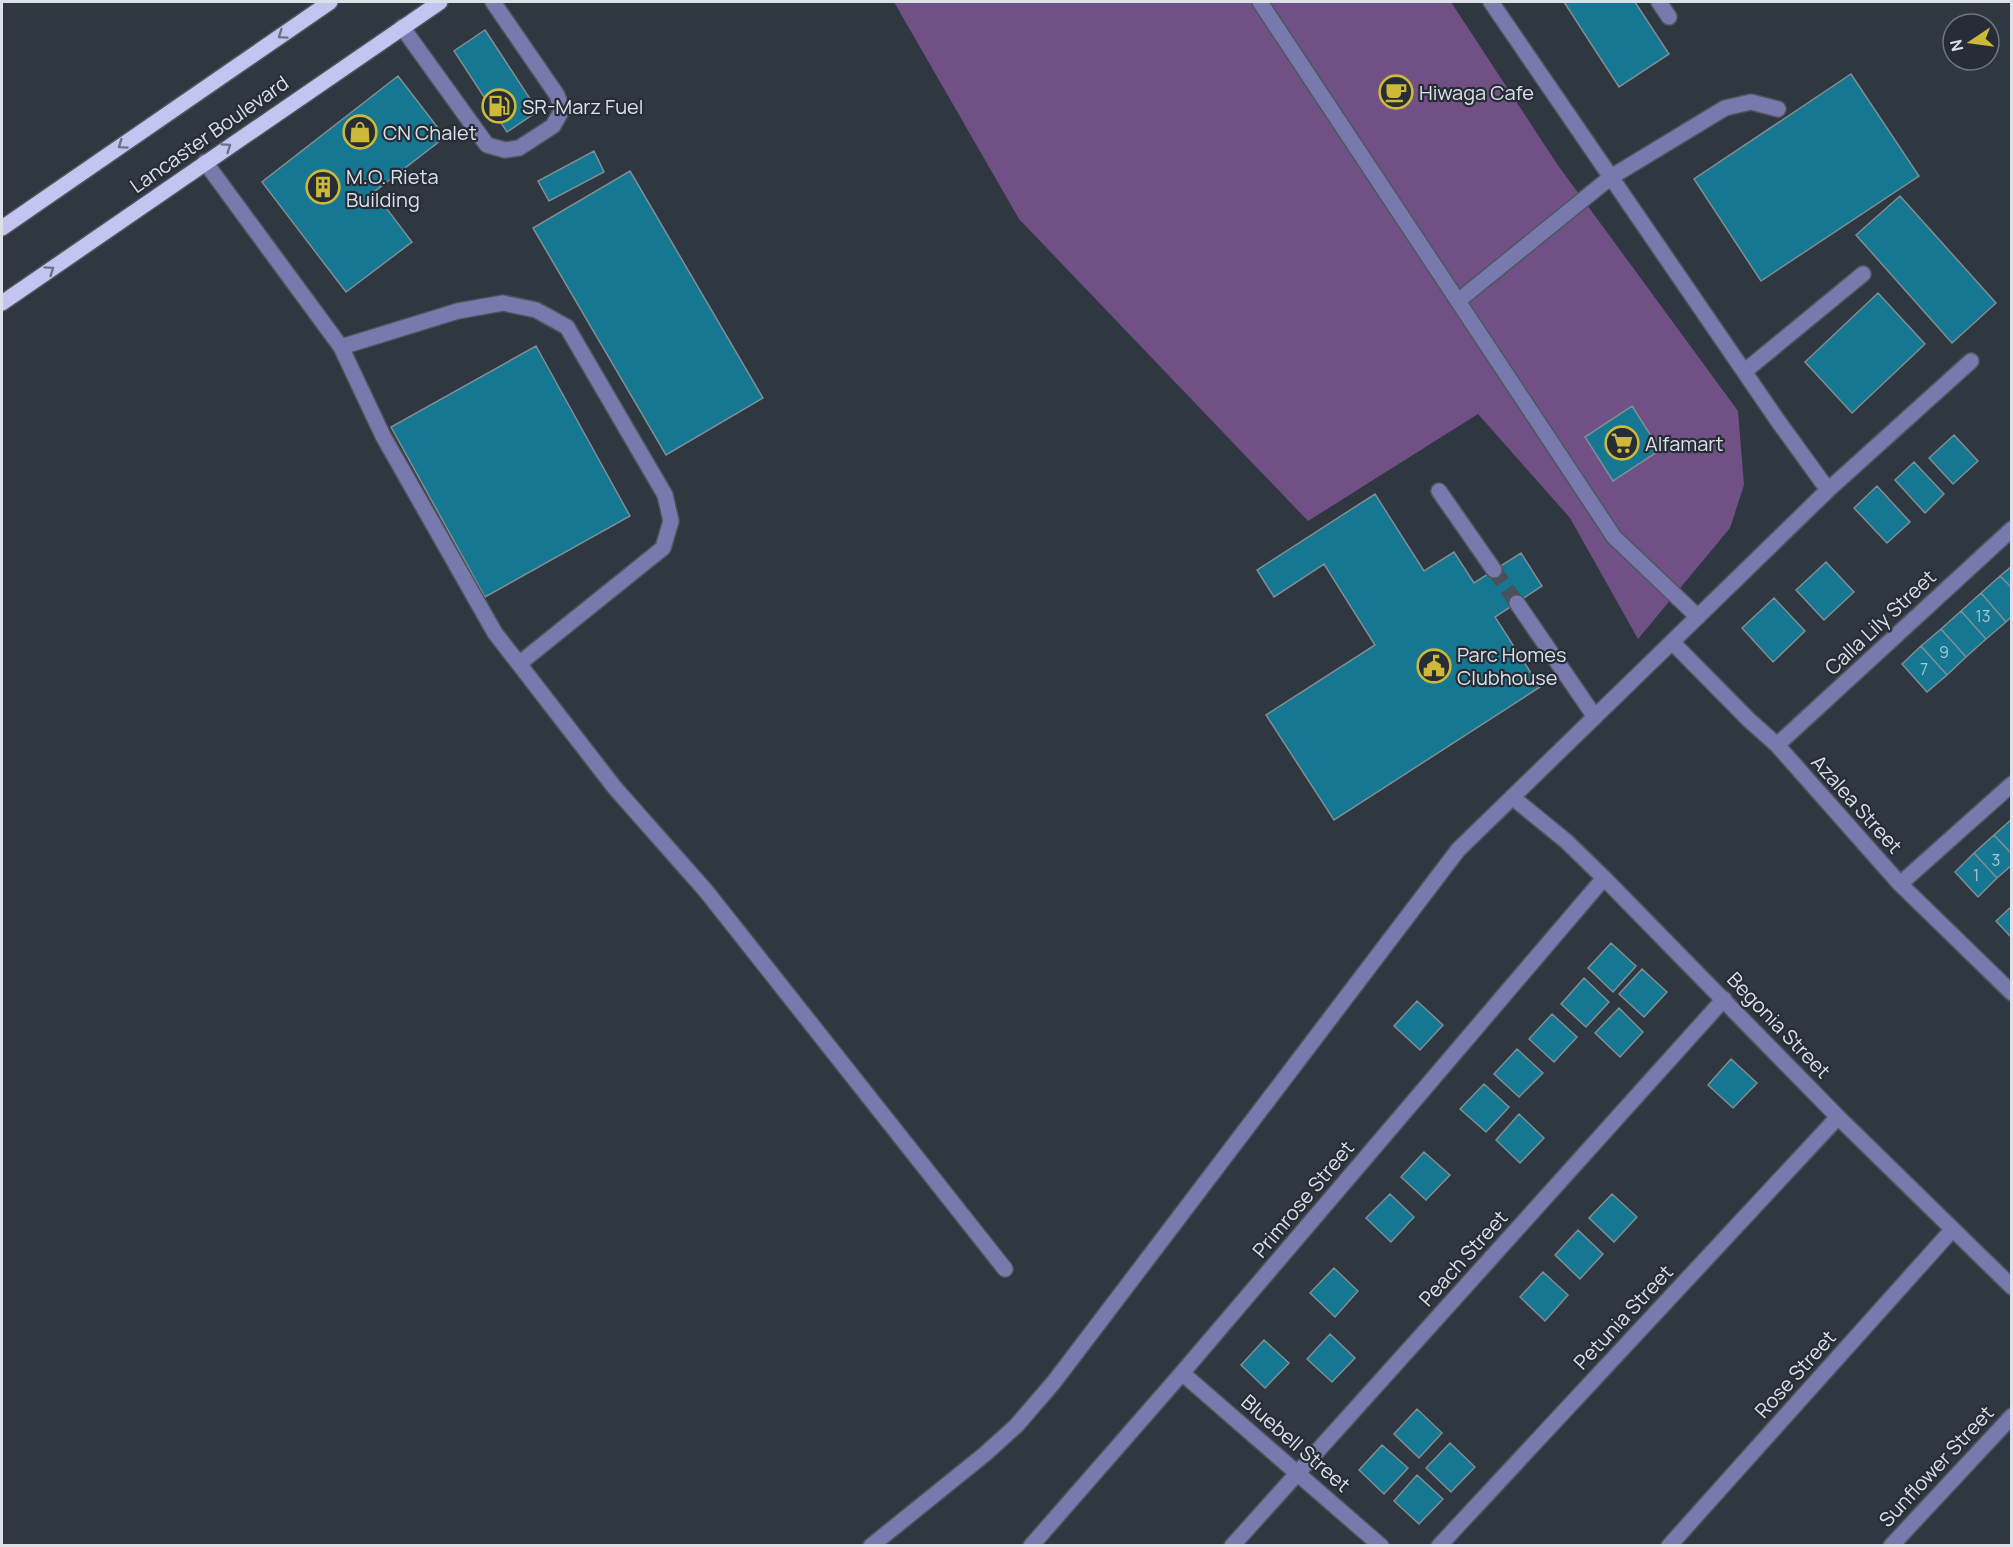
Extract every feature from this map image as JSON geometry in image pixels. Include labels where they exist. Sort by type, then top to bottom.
[{"type":"main road","name":"Lancaster Boulevard","points":[[2,228],[330,2]]},
{"type":"main road","name":"Lancaster Boulevard","points":[[2,303],[440,2]]},
{"type":"street","points":[[402,27],[487,145],[505,150],[519,148],[553,126],[562,110],[557,95],[493,2]]},
{"type":"street","points":[[1260,2],[1614,537],[1698,617]]},
{"type":"street","points":[[1491,2],[1828,490]]},
{"type":"street","points":[[1659,2],[1669,17]]},
{"type":"street","points":[[1458,301],[1611,177],[1725,108],[1751,102],[1778,109]]},
{"type":"street","points":[[205,162],[341,347],[383,436],[495,633],[615,788],[706,891],[1005,1269]]},
{"type":"street","points":[[1745,372],[1863,274]]},
{"type":"street","points":[[341,347],[458,311],[503,303],[536,310],[567,327],[665,495],[671,521],[663,548],[520,663]]},
{"type":"street","points":[[871,1545],[985,1454],[1016,1426],[1054,1382],[1458,850],[1828,490],[1971,361]]},
{"type":"street","points":[[1439,491],[1494,570]]},
{"type":"street","name":"Calla Lily Street","points":[[1777,745],[2012,529]]},
{"type":"street","points":[[1516,603],[1595,717]]},
{"type":"street","name":"Azalea Street","points":[[1672,642],[1777,745],[1900,884],[2012,993]]},
{"type":"street","points":[[1900,884],[2012,784]]},
{"type":"street","name":"Begonia Street","points":[[1512,797],[1566,841],[1604,878],[1838,1117],[2012,1287]]},
{"type":"street","name":"Primrose Street","points":[[1031,1545],[1182,1373],[1604,878]]},
{"type":"street","name":"Peach Street","points":[[1232,1545],[1724,999]]},
{"type":"street","name":"Petunia Street","points":[[1439,1545],[1838,1117]]},
{"type":"street","name":"Rose Street","points":[[1669,1545],[1952,1230]]},
{"type":"street","name":"Bluebell Street","points":[[1182,1373],[1382,1545]]},
{"type":"street","name":"Sunflower Street","points":[[1891,1545],[2012,1416]]},
{"type":"shaded area","points":[[894,2],[1451,2],[1557,164],[1738,411],[1744,485],[1730,528],[1638,639],[1570,518],[1478,414],[1308,521],[1019,219]]},
{"type":"building","points":[[1564,2],[1635,2],[1669,54],[1619,87]]},
{"type":"building","points":[[485,30],[538,111],[507,132],[454,51]]},
{"type":"building","points":[[1851,74],[1919,176],[1761,281],[1694,179]]},
{"type":"building","name":"M.O. Rieta Building","points":[[398,76],[445,137],[374,192],[412,242],[346,292],[262,182]]},
{"type":"building","points":[[594,151],[604,172],[549,201],[538,181]]},
{"type":"building","points":[[630,171],[763,398],[666,455],[533,228]]},
{"type":"building","points":[[1900,196],[1996,303],[1952,343],[1856,235]]},
{"type":"building","points":[[1878,293],[1925,344],[1852,413],[1805,362]]},
{"type":"building","points":[[536,346],[630,516],[485,597],[391,427]]},
{"type":"building","name":"Alfamart","points":[[1632,406],[1660,450],[1613,481],[1585,437]]},
{"type":"building","points":[[1954,435],[1978,461],[1953,484],[1929,458]]},
{"type":"building","points":[[1914,462],[1944,494],[1925,513],[1895,480]]},
{"type":"building","points":[[1877,486],[1910,522],[1887,543],[1854,508]]},
{"type":"building","name":"Parc Homes Clubhouse","points":[[1375,494],[1424,571],[1454,552],[1474,583],[1521,553],[1542,586],[1495,617],[1540,687],[1334,820],[1266,715],[1375,645],[1324,564],[1274,597],[1257,570]]},
{"type":"building","points":[[1826,562],[1854,592],[1824,620],[1796,590]]},
{"type":"building","points":[[2012,566],[2012,588],[2000,576]]},
{"type":"building","points":[[2000,576],[2012,588],[2012,616],[2006,622],[1981,593]]},
{"type":"building","points":[[1981,593],[2006,622],[1986,639],[1961,611]]},
{"type":"building","points":[[1774,598],[1805,631],[1773,662],[1742,628]]},
{"type":"building","points":[[1961,611],[1986,639],[1966,657],[1941,629]]},
{"type":"building","points":[[1941,629],[1966,657],[1947,675],[1921,646]]},
{"type":"building","points":[[1921,646],[1947,675],[1927,692],[1902,664]]},
{"type":"building","points":[[2012,819],[2012,854],[1994,835]]},
{"type":"building","points":[[1994,835],[2012,854],[2012,865],[1997,878],[1974,853]]},
{"type":"building","points":[[1974,853],[1997,878],[1978,897],[1955,872]]},
{"type":"building","points":[[2012,906],[2012,938],[1996,921]]},
{"type":"building","points":[[1611,943],[1636,966],[1613,992],[1588,968]]},
{"type":"building","points":[[1642,969],[1667,992],[1644,1017],[1619,994]]},
{"type":"building","points":[[1584,978],[1609,1002],[1586,1027],[1561,1004]]},
{"type":"building","points":[[1417,1001],[1443,1025],[1420,1050],[1394,1026]]},
{"type":"building","points":[[1619,1008],[1643,1032],[1620,1057],[1595,1033]]},
{"type":"building","points":[[1552,1014],[1577,1037],[1554,1062],[1529,1039]]},
{"type":"building","points":[[1517,1049],[1543,1073],[1519,1097],[1494,1074]]},
{"type":"building","points":[[1731,1059],[1757,1083],[1733,1108],[1708,1085]]},
{"type":"building","points":[[1484,1084],[1509,1107],[1486,1132],[1460,1109]]},
{"type":"building","points":[[1519,1114],[1544,1138],[1520,1163],[1496,1140]]},
{"type":"building","points":[[1424,1152],[1450,1175],[1426,1200],[1401,1177]]},
{"type":"building","points":[[1390,1194],[1414,1217],[1391,1242],[1366,1218]]},
{"type":"building","points":[[1612,1194],[1637,1217],[1614,1242],[1589,1218]]},
{"type":"building","points":[[1578,1230],[1603,1254],[1580,1279],[1555,1255]]},
{"type":"building","points":[[1334,1268],[1358,1291],[1335,1317],[1310,1293]]},
{"type":"building","points":[[1543,1272],[1568,1295],[1545,1321],[1520,1297]]},
{"type":"building","points":[[1330,1334],[1355,1358],[1332,1382],[1307,1359]]},
{"type":"building","points":[[1264,1340],[1289,1363],[1265,1388],[1241,1365]]},
{"type":"building","points":[[1417,1409],[1442,1433],[1419,1458],[1394,1434]]},
{"type":"building","points":[[1450,1443],[1475,1467],[1451,1492],[1426,1468]]},
{"type":"building","points":[[1382,1445],[1408,1468],[1384,1494],[1359,1470]]},
{"type":"building","points":[[1417,1475],[1443,1499],[1419,1524],[1394,1501]]},
{"type":"tunnel","points":[[1494,570],[1517,603]]},
{"type":"place","name":"Hiwaga Cafe","points":[[1396,92]]},
{"type":"place","name":"SR-Marz Fuel","points":[[499,106]]},
{"type":"place","name":"CN Chalet","points":[[360,132]]},
{"type":"place","name":"M.O. Rieta Building","points":[[323,187]]},
{"type":"place","name":"Alfamart","points":[[1622,443]]},
{"type":"place","name":"Parc Homes Clubhouse","points":[[1434,666]]}]
